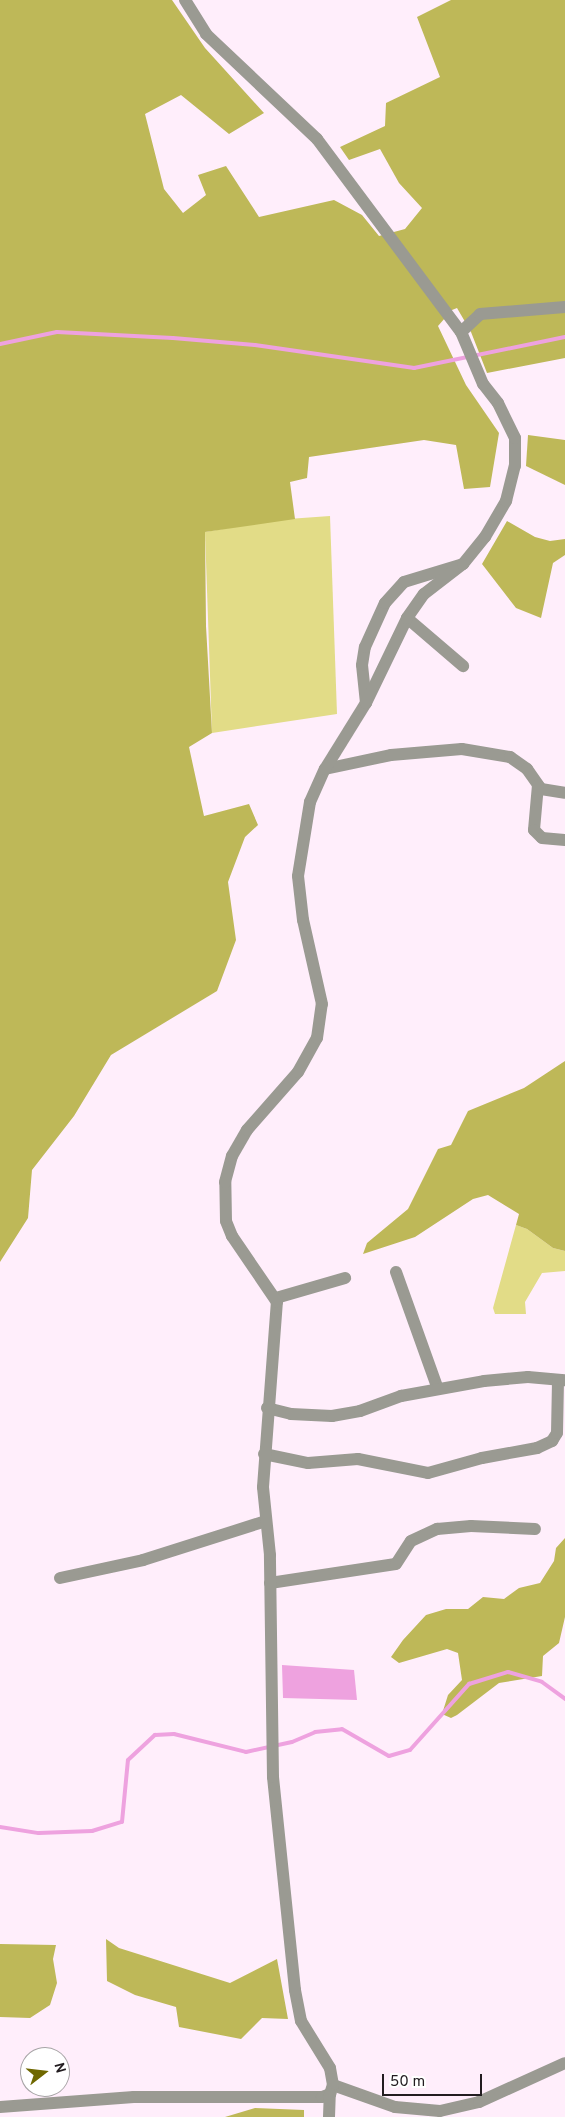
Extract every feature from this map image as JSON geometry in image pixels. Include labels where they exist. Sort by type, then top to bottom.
[{"type":"street","points":[[185,0],[206,34],[317,139],[462,332],[467,350],[483,384],[509,422],[515,454],[506,502],[485,537],[463,564],[424,594],[407,618],[366,703],[325,769],[310,802],[298,876],[303,920],[320,986],[322,1004],[317,1038],[298,1072],[247,1130],[232,1156],[225,1182],[226,1221],[232,1236],[276,1298],[278,1323],[267,1408],[264,1454],[270,1583],[270,1722],[295,1990],[301,2021],[330,2068],[332,2090],[329,2117]]},
{"type":"street","points":[[462,332],[480,314],[565,307]]},
{"type":"street","points":[[366,703],[362,665],[365,647],[385,603],[404,582],[463,564]]},
{"type":"street","points":[[407,618],[463,666]]},
{"type":"street","points":[[325,769],[391,755],[462,749],[510,757],[521,763],[545,791],[565,793]]},
{"type":"street","points":[[538,785],[534,830],[542,838],[565,840]]},
{"type":"street","points":[[396,1272],[438,1389]]},
{"type":"street","points":[[276,1298],[345,1278]]},
{"type":"street","points":[[264,1454],[308,1463],[358,1459],[428,1473],[482,1458],[537,1448],[552,1441],[557,1433],[562,1380],[528,1377],[438,1389],[332,1416],[291,1414],[267,1408]]},
{"type":"street","points":[[60,1578],[143,1560],[266,1521]]},
{"type":"street","points":[[270,1583],[396,1564],[402,1560],[411,1541],[437,1529],[472,1526],[535,1529]]},
{"type":"street","points":[[0,2107],[134,2097],[332,2090],[394,2107],[440,2111],[479,2102],[565,2063]]},
{"type":"shaded area","points":[[0,0],[172,0],[205,48],[264,113],[229,134],[181,95],[145,114],[164,189],[183,213],[206,195],[198,175],[226,166],[259,217],[334,200],[362,215],[379,236],[405,229],[422,208],[399,183],[380,149],[349,160],[340,147],[385,126],[386,103],[440,77],[417,17],[451,0],[565,0],[565,358],[487,373],[471,332],[457,308],[452,310],[438,326],[466,385],[499,433],[490,487],[464,489],[456,445],[424,440],[309,457],[307,478],[290,482],[295,519],[205,532],[206,626],[212,733],[189,747],[204,816],[249,804],[258,825],[245,837],[228,882],[236,940],[217,991],[111,1055],[74,1116],[32,1170],[28,1218],[0,1262]]},
{"type":"shaded area","points":[[528,435],[565,440],[565,485],[526,466]]},
{"type":"shaded area","points":[[330,516],[337,714],[212,733],[205,532],[274,520]]},
{"type":"shaded area","points":[[507,521],[535,537],[550,541],[565,539],[565,555],[553,563],[541,618],[516,608],[482,564]]},
{"type":"shaded area","points":[[565,1061],[565,1251],[553,1248],[527,1229],[516,1225],[519,1214],[488,1195],[473,1199],[415,1237],[363,1254],[367,1243],[408,1209],[438,1149],[451,1145],[468,1111],[524,1088]]},
{"type":"shaded area","points":[[516,1225],[527,1229],[553,1248],[565,1251],[565,1271],[542,1273],[525,1302],[526,1314],[495,1314],[493,1308]]},
{"type":"shaded area","points":[[565,1538],[565,1617],[559,1643],[543,1656],[542,1676],[499,1683],[457,1715],[451,1718],[442,1714],[448,1695],[462,1680],[458,1653],[447,1649],[399,1663],[391,1657],[403,1640],[426,1615],[446,1609],[468,1609],[483,1597],[504,1599],[519,1588],[540,1583],[554,1561],[556,1548]]},
{"type":"shaded area","points":[[282,1665],[354,1670],[357,1700],[283,1698]]},
{"type":"shaded area","points":[[106,1939],[119,1948],[230,1983],[277,1959],[288,2019],[262,2018],[241,2039],[179,2027],[176,2007],[135,1995],[107,1981]]},
{"type":"shaded area","points":[[0,1944],[56,1945],[53,1959],[57,1983],[50,2005],[30,2018],[0,2017]]},
{"type":"shaded area","points":[[255,2108],[304,2110],[304,2117],[225,2117]]},
{"type":"waterway","points":[[0,344],[57,332],[173,338],[255,345],[414,368],[565,337]]},
{"type":"waterway","points":[[0,1827],[39,1833],[92,1831],[122,1822],[128,1760],[155,1735],[174,1734],[246,1752],[292,1742],[315,1732],[342,1729],[389,1756],[410,1750],[469,1684],[508,1672],[542,1682],[565,1699]]}]
